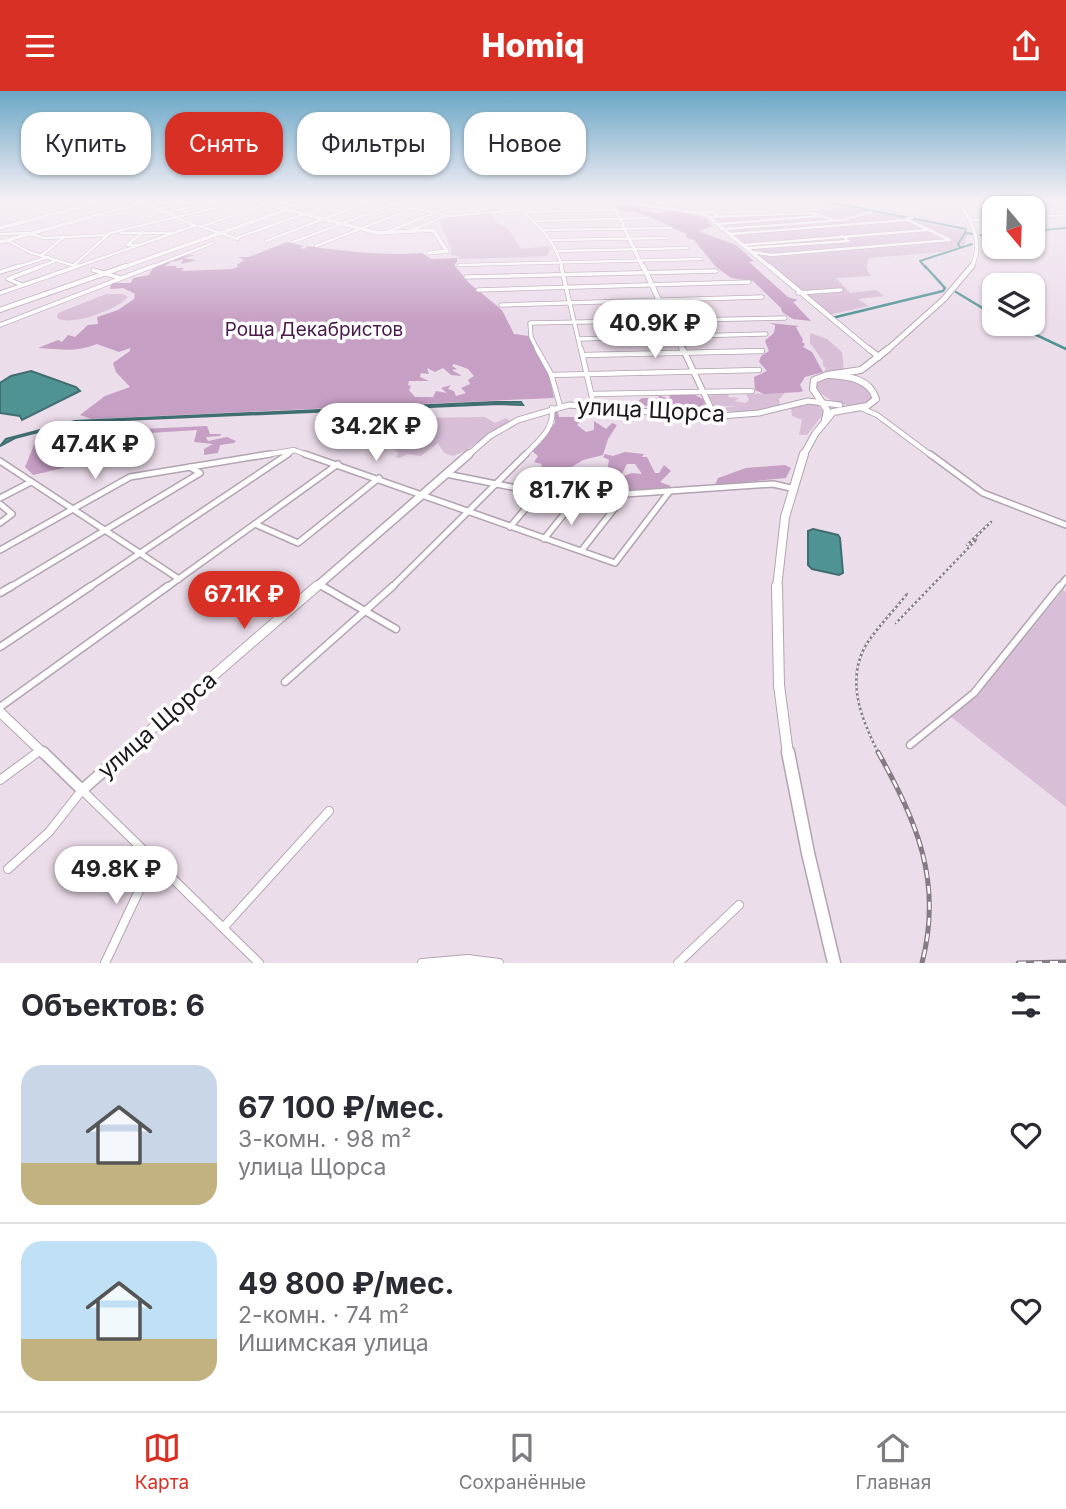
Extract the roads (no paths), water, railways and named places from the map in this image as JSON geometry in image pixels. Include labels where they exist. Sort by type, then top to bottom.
[{"type":"main road","points":[[834,963],[794,782],[777,668],[777,571],[791,488],[803,456],[825,420],[835,410],[865,406],[875,401],[876,395],[863,376],[868,367],[952,290],[973,267],[977,255],[976,242]]},
{"type":"main road","points":[[825,420],[827,412],[814,389],[816,378],[853,373],[868,367]]},
{"type":"main road","points":[[830,375],[854,378],[871,388]]},
{"type":"main road","points":[[814,389],[840,405],[853,407]]},
{"type":"street","points":[[0,242],[9,242],[78,267]]},
{"type":"street","points":[[42,255],[58,242]]},
{"type":"street","points":[[78,267],[83,256],[99,242]]},
{"type":"street","points":[[131,242],[127,245],[144,244]]},
{"type":"street","points":[[0,293],[151,242]]},
{"type":"street","points":[[0,310],[193,242]]},
{"type":"street","points":[[316,246],[328,242]]},
{"type":"street","points":[[429,253],[447,251],[442,242]]},
{"type":"street","points":[[553,242],[565,275],[573,321],[584,355],[594,406]]},
{"type":"street","points":[[632,242],[715,417]]},
{"type":"street","points":[[741,242],[798,293],[879,357]]},
{"type":"street","points":[[749,248],[798,242]]},
{"type":"street","points":[[749,248],[839,242]]},
{"type":"street","points":[[749,248],[772,255],[930,242]]},
{"type":"street","points":[[0,325],[213,243]]},
{"type":"street","points":[[558,251],[687,248]]},
{"type":"street","points":[[0,282],[59,260],[83,256]]},
{"type":"street","points":[[0,272],[48,257]]},
{"type":"street","points":[[459,265],[701,259]]},
{"type":"street","points":[[93,271],[120,278]]},
{"type":"street","points":[[466,277],[716,271]]},
{"type":"street","points":[[8,280],[23,285]]},
{"type":"street","points":[[478,290],[750,282]]},
{"type":"street","points":[[798,293],[841,290]]},
{"type":"street","points":[[501,305],[762,297]]},
{"type":"street","points":[[561,406],[555,397],[551,375],[533,343],[530,323],[785,318]]},
{"type":"street","points":[[579,338],[766,334]]},
{"type":"street","points":[[584,355],[762,351]]},
{"type":"street","points":[[551,375],[759,370]]},
{"type":"street","points":[[795,404],[810,398],[814,389]]},
{"type":"street","points":[[592,394],[752,391]]},
{"type":"street","points":[[875,401],[874,410],[885,421]]},
{"type":"street","name":"улица Щорса","points":[[8,869],[50,832],[82,790],[499,429],[561,406],[594,406],[715,417],[759,413],[795,404],[822,402],[840,405]]},
{"type":"street","points":[[853,407],[867,410],[885,421],[983,493],[1066,525]]},
{"type":"street","points":[[285,683],[469,514],[554,421],[552,408]]},
{"type":"street","points":[[0,550],[130,477],[294,450],[424,494],[469,514],[615,563],[669,492]]},
{"type":"street","points":[[0,646],[294,450]]},
{"type":"street","points":[[1,461],[179,579]]},
{"type":"street","points":[[259,963],[0,709],[338,464]]},
{"type":"street","points":[[0,593],[200,473],[190,467]]},
{"type":"street","points":[[446,474],[538,493],[578,498],[773,484],[791,488]]},
{"type":"street","points":[[255,524],[298,543],[379,478]]},
{"type":"street","points":[[0,498],[31,482]]},
{"type":"street","points":[[510,527],[547,483]]},
{"type":"street","points":[[582,550],[625,495]]},
{"type":"street","points":[[544,539],[578,498]]},
{"type":"street","points":[[0,504],[12,514],[0,523]]},
{"type":"street","points":[[910,745],[974,693],[1066,579]]},
{"type":"street","points":[[320,585],[396,629]]},
{"type":"street","points":[[0,780],[40,751]]},
{"type":"street","points":[[224,927],[329,811]]},
{"type":"street","points":[[105,963],[154,859]]},
{"type":"street","points":[[678,963],[739,905]]},
{"type":"street","points":[[422,963],[468,959],[499,963]]},
{"type":"waterway","points":[[959,242],[960,247]]},
{"type":"waterway","points":[[926,268],[920,261],[972,244]]},
{"type":"waterway","points":[[832,318],[943,291],[945,288],[925,266]]},
{"type":"waterway","points":[[956,292],[982,308]]},
{"type":"waterway","points":[[1038,336],[1066,349]]},
{"type":"railway","points":[[967,545],[991,522]]},
{"type":"railway","points":[[896,623],[976,540]]},
{"type":"railway","points":[[879,753],[858,701],[857,673],[866,645],[907,594]]},
{"type":"railway","points":[[879,753],[904,803],[923,853],[929,906],[928,934],[922,963]]},
{"type":"railway","points":[[1018,963],[1066,962]]},
{"type":"park label","name":"Роща Декабристов","points":[[314,329]]}]
